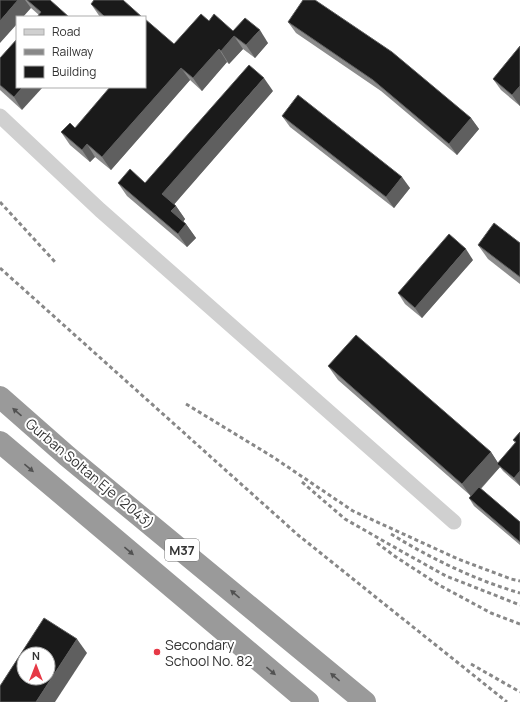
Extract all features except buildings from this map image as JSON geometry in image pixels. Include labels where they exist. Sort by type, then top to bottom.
[{"type":"highway","name":"Gurban Soltan Eje (2043)","points":[[0,397],[67,456],[365,702]]},
{"type":"highway","name":"M37","points":[[0,442],[308,702]]},
{"type":"street","points":[[0,116],[100,210],[454,522]]},
{"type":"railway","points":[[0,202],[56,263]]},
{"type":"railway","points":[[0,268],[298,535],[507,702]]},
{"type":"railway","points":[[186,404],[273,457],[353,511],[458,559],[520,581]]},
{"type":"railway","points":[[302,482],[345,519],[401,551],[446,576],[520,605]]},
{"type":"railway","points":[[391,534],[421,552],[453,568],[486,582],[520,593]]},
{"type":"railway","points":[[377,543],[439,585],[491,613],[520,624]]},
{"type":"railway","points":[[471,664],[520,692]]},
{"type":"place","name":"Secondary School No. 82","points":[[157,652]]}]
